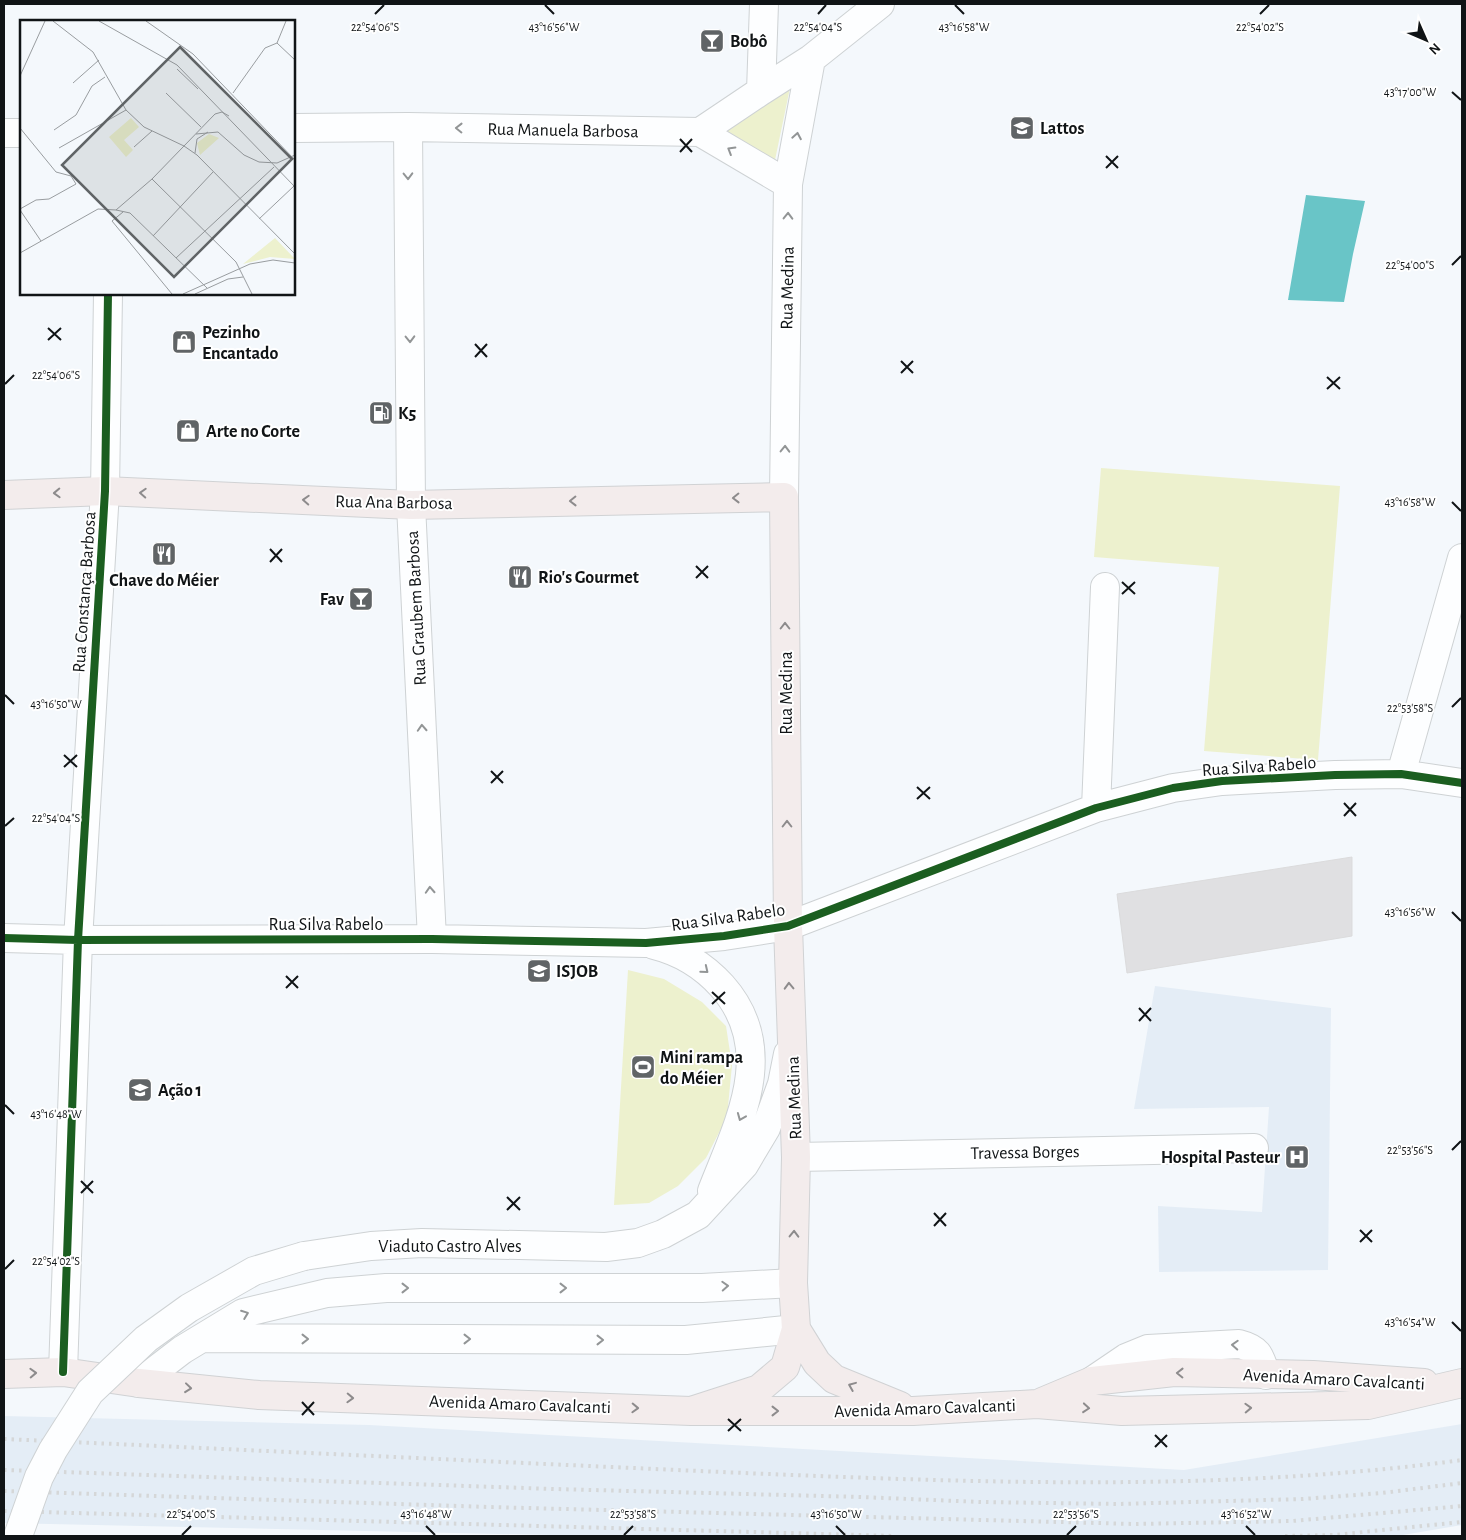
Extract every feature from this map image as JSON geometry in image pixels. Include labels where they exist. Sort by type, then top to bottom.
[{"type":"main road","name":"Rua Ana Barbosa","points":[[4,495],[105,491],[411,505],[784,497]]},
{"type":"main road","name":"Rua Medina","points":[[691,1411],[759,1389],[784,1367],[796,1329],[793,1283],[796,1156],[788,926],[784,497]]},
{"type":"main road","name":"Rua Medina","points":[[796,1329],[817,1363],[834,1379],[913,1411]]},
{"type":"main road","name":"Avenida Amaro Cavalcanti","points":[[4,1374],[63,1372],[140,1383],[259,1395],[691,1411],[913,1411],[1037,1404],[1122,1411],[1368,1405],[1459,1384]]},
{"type":"main road","name":"Avenida Amaro Cavalcanti","points":[[1037,1404],[1092,1381],[1174,1372],[1312,1376],[1459,1384]]},
{"type":"main road","points":[[1122,1411],[1266,1375]]},
{"type":"street","points":[[761,91],[764,4]]},
{"type":"street","points":[[788,184],[700,132],[811,59],[880,4]]},
{"type":"street","name":"Rua Medina","points":[[784,497],[788,184],[811,59]]},
{"type":"street","name":"Rua Manuela Barbosa","points":[[295,128],[408,127],[700,132]]},
{"type":"street","name":"Rua Graubem Barbosa","points":[[408,127],[411,505],[432,939]]},
{"type":"street","points":[[4,133],[20,133]]},
{"type":"street","name":"Rua Constança Barbosa","points":[[63,1372],[78,940],[105,491],[108,295]]},
{"type":"street","points":[[1402,774],[1462,558]]},
{"type":"street","points":[[1096,808],[1105,587]]},
{"type":"street","name":"Rua Silva Rabelo","points":[[4,938],[78,940],[432,939],[646,943],[724,936],[788,926],[1096,808],[1173,788],[1222,781],[1402,774],[1462,782]]},
{"type":"street","points":[[646,943],[672,949],[690,959],[712,976],[732,998],[744,1024],[750,1046],[751,1074],[745,1106],[705,1207]]},
{"type":"street","name":"Viaduto Castro Alves","points":[[18,1536],[39,1477],[53,1450],[90,1392],[146,1339],[189,1308],[254,1271],[304,1256],[371,1246],[422,1243],[606,1247],[638,1243],[663,1234],[698,1215],[744,1165],[766,1128],[782,1084],[792,1035]]},
{"type":"street","name":"Travessa Borges","points":[[796,1156],[1254,1148]]},
{"type":"street","points":[[140,1383],[182,1350],[243,1313],[327,1293],[386,1288],[702,1288],[793,1283]]},
{"type":"street","points":[[203,1338],[686,1340],[796,1329]]},
{"type":"shaded area","name":"Hospital Pasteur","points":[[1155,986],[1331,1008],[1328,1270],[1159,1272],[1158,1206],[1262,1212],[1269,1107],[1134,1109]]},
{"type":"shaded area","points":[[4,1416],[369,1425],[1184,1470],[1462,1424],[1462,1525],[1397,1536],[595,1536],[4,1523]]},
{"type":"green space","points":[[791,83],[775,160],[725,131]]},
{"type":"green space","points":[[1101,468],[1340,486],[1318,760],[1204,751],[1219,567],[1094,557]]},
{"type":"green space","points":[[628,970],[664,979],[702,1002],[726,1026],[732,1065],[727,1117],[706,1158],[678,1186],[649,1203],[614,1205]]},
{"type":"water","points":[[1306,195],[1365,201],[1344,302],[1288,300]]},
{"type":"building","points":[[1352,857],[1352,936],[1127,973],[1117,894]]},
{"type":"railway","points":[[4,1439],[744,1473],[1014,1482],[1194,1481],[1283,1477],[1373,1470],[1462,1460]]},
{"type":"railway","points":[[4,1470],[554,1489],[981,1502],[1118,1504],[1303,1499],[1382,1493],[1462,1483]]},
{"type":"railway","points":[[4,1491],[489,1507],[1135,1524],[1292,1521],[1462,1506]]},
{"type":"railway","points":[[4,1511],[895,1536]]},
{"type":"railway","points":[[1285,1536],[1334,1535],[1462,1522]]},
{"type":"cycle path","points":[[63,1372],[78,940],[105,491],[108,295]]},
{"type":"cycle path","points":[[4,938],[78,940],[432,939],[646,943],[724,936],[788,926],[1096,808],[1173,788],[1222,781],[1335,775],[1401,774],[1462,783]]},
{"type":"place","name":"Bobô","points":[[712,41]]},
{"type":"place","name":"Lattos","points":[[1022,128]]},
{"type":"place","name":"Pezinho Encantado","points":[[184,342]]},
{"type":"place","name":"K5","points":[[381,413]]},
{"type":"place","name":"Arte no Corte","points":[[188,431]]},
{"type":"place","name":"Chave do Méier","points":[[164,554]]},
{"type":"place","name":"Rio's Gourmet","points":[[520,577]]},
{"type":"place","name":"Fav","points":[[361,599]]},
{"type":"place","name":"ISJOB","points":[[539,971]]},
{"type":"place","name":"Mini rampa do Méier","points":[[643,1067]]},
{"type":"place","name":"Ação 1","points":[[140,1090]]},
{"type":"place","name":"Hospital Pasteur","points":[[1297,1157]]}]
